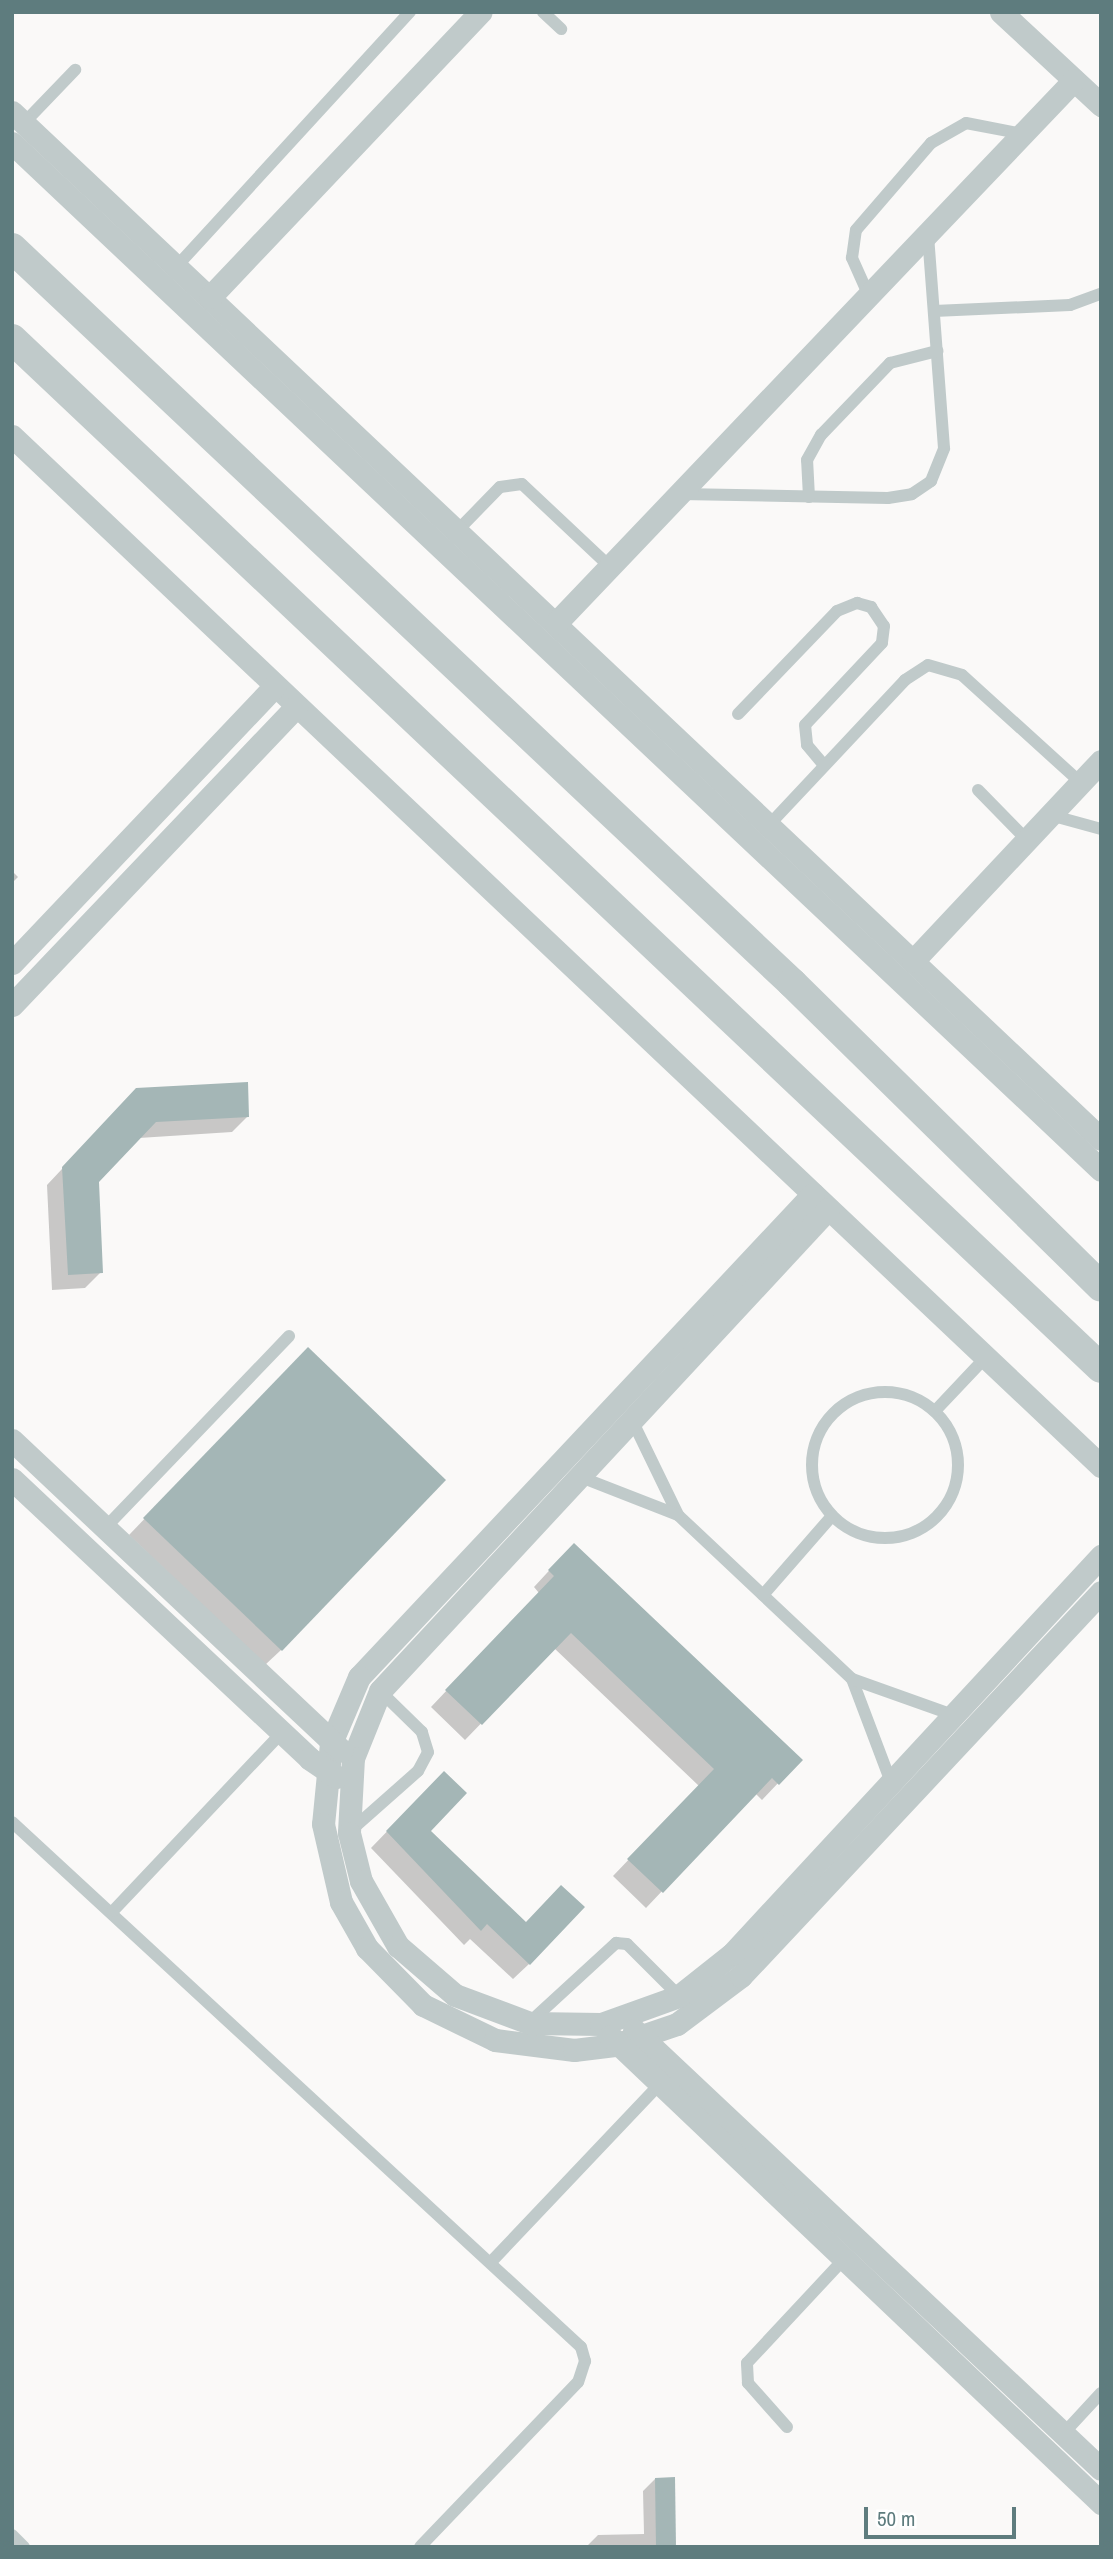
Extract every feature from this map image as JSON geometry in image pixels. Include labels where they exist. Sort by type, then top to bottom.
[{"type":"street","points":[[210,297],[480,12]]},
{"type":"street","points":[[1001,12],[1101,105]]},
{"type":"street","points":[[556,623],[1074,80]]},
{"type":"street","points":[[16,126],[177,266],[1101,1139]]},
{"type":"street","points":[[16,126],[1101,1170]]},
{"type":"street","points":[[12,248],[792,983],[1101,1287]]},
{"type":"street","points":[[12,339],[1101,1368]]},
{"type":"street","points":[[12,436],[274,687],[1101,1466]]},
{"type":"street","points":[[12,963],[274,687]]},
{"type":"street","points":[[12,1004],[296,707]]},
{"type":"street","points":[[913,961],[1101,761]]},
{"type":"street","points":[[820,1202],[631,1418],[380,1691],[353,1758],[349,1782],[349,1832],[371,1905],[415,1965],[467,2001],[530,2023],[607,2023],[630,2017],[679,1996],[732,1954],[1101,1556]]},
{"type":"street","points":[[820,1202],[388,1640],[354,1688],[331,1743],[325,1771],[323,1825],[337,1889],[367,1948],[403,1988],[446,2019],[495,2040],[547,2050],[615,2045],[641,2038],[700,2010],[741,1976],[1101,1592]]},
{"type":"street","points":[[12,1440],[331,1743],[353,1758]]},
{"type":"street","points":[[12,1479],[325,1771],[349,1782]]},
{"type":"street","points":[[630,2017],[641,2038],[1101,2469]]},
{"type":"street","points":[[607,2023],[615,2045],[1101,2503]]},
{"type":"lane","points":[[177,266],[410,12]]},
{"type":"lane","points":[[543,12],[561,29]]},
{"type":"lane","points":[[16,126],[75,70]]},
{"type":"lane","points":[[869,296],[852,258],[856,230],[931,143],[966,123],[1024,134]]},
{"type":"lane","points":[[680,494],[900,498],[931,481],[944,448],[928,233]]},
{"type":"lane","points":[[934,310],[1070,305],[1101,294]]},
{"type":"lane","points":[[809,497],[806,469],[814,442],[890,363],[937,351]]},
{"type":"lane","points":[[458,530],[500,488],[522,484],[610,567]]},
{"type":"lane","points":[[738,714],[837,611],[857,603],[871,607],[884,626],[882,643],[805,725],[807,745],[824,765]]},
{"type":"lane","points":[[769,825],[911,673],[937,664],[962,675],[1081,783]]},
{"type":"lane","points":[[978,790],[1027,840]]},
{"type":"lane","points":[[1050,815],[1101,829]]},
{"type":"lane","points":[[105,1528],[289,1336]]},
{"type":"lane","points":[[935,1411],[986,1357]]},
{"type":"lane","points":[[895,1392],[935,1411],[952,1435],[959,1464],[954,1492],[938,1517],[913,1533],[884,1539],[856,1533],[832,1516],[816,1491],[812,1461],[820,1432],[838,1409],[865,1395],[895,1392]]},
{"type":"lane","points":[[631,1418],[678,1516]]},
{"type":"lane","points":[[577,1475],[678,1516],[852,1679],[953,1715]]},
{"type":"lane","points":[[763,1595],[832,1516]]},
{"type":"lane","points":[[852,1679],[891,1782]]},
{"type":"lane","points":[[349,1832],[418,1771],[428,1752],[422,1732],[380,1691]]},
{"type":"lane","points":[[113,1911],[282,1732]]},
{"type":"lane","points":[[12,1822],[113,1911],[576,2341],[585,2369],[420,2547]]},
{"type":"lane","points":[[530,2023],[616,1943],[627,1944],[679,1996]]},
{"type":"lane","points":[[491,2262],[658,2086]]},
{"type":"lane","points":[[787,2427],[748,2383],[747,2363],[843,2260]]},
{"type":"lane","points":[[1063,2434],[1101,2393]]},
{"type":"lane","points":[[12,2535],[24,2547]]},
{"type":"building","points":[[248,1082],[249,1117],[156,1122],[99,1182],[103,1273],[68,1275],[62,1167],[136,1088]]},
{"type":"building","points":[[308,1347],[446,1480],[282,1651],[143,1518]]},
{"type":"building","points":[[574,1543],[803,1760],[779,1785],[772,1778],[663,1893],[627,1859],[714,1769],[571,1633],[482,1725],[445,1690],[554,1576],[548,1570]]},
{"type":"building","points":[[444,1771],[467,1793],[431,1831],[526,1922],[561,1885],[585,1907],[530,1965],[487,1924],[481,1931],[386,1831]]},
{"type":"building","points":[[675,2477],[676,2547],[656,2547],[655,2478]]}]
